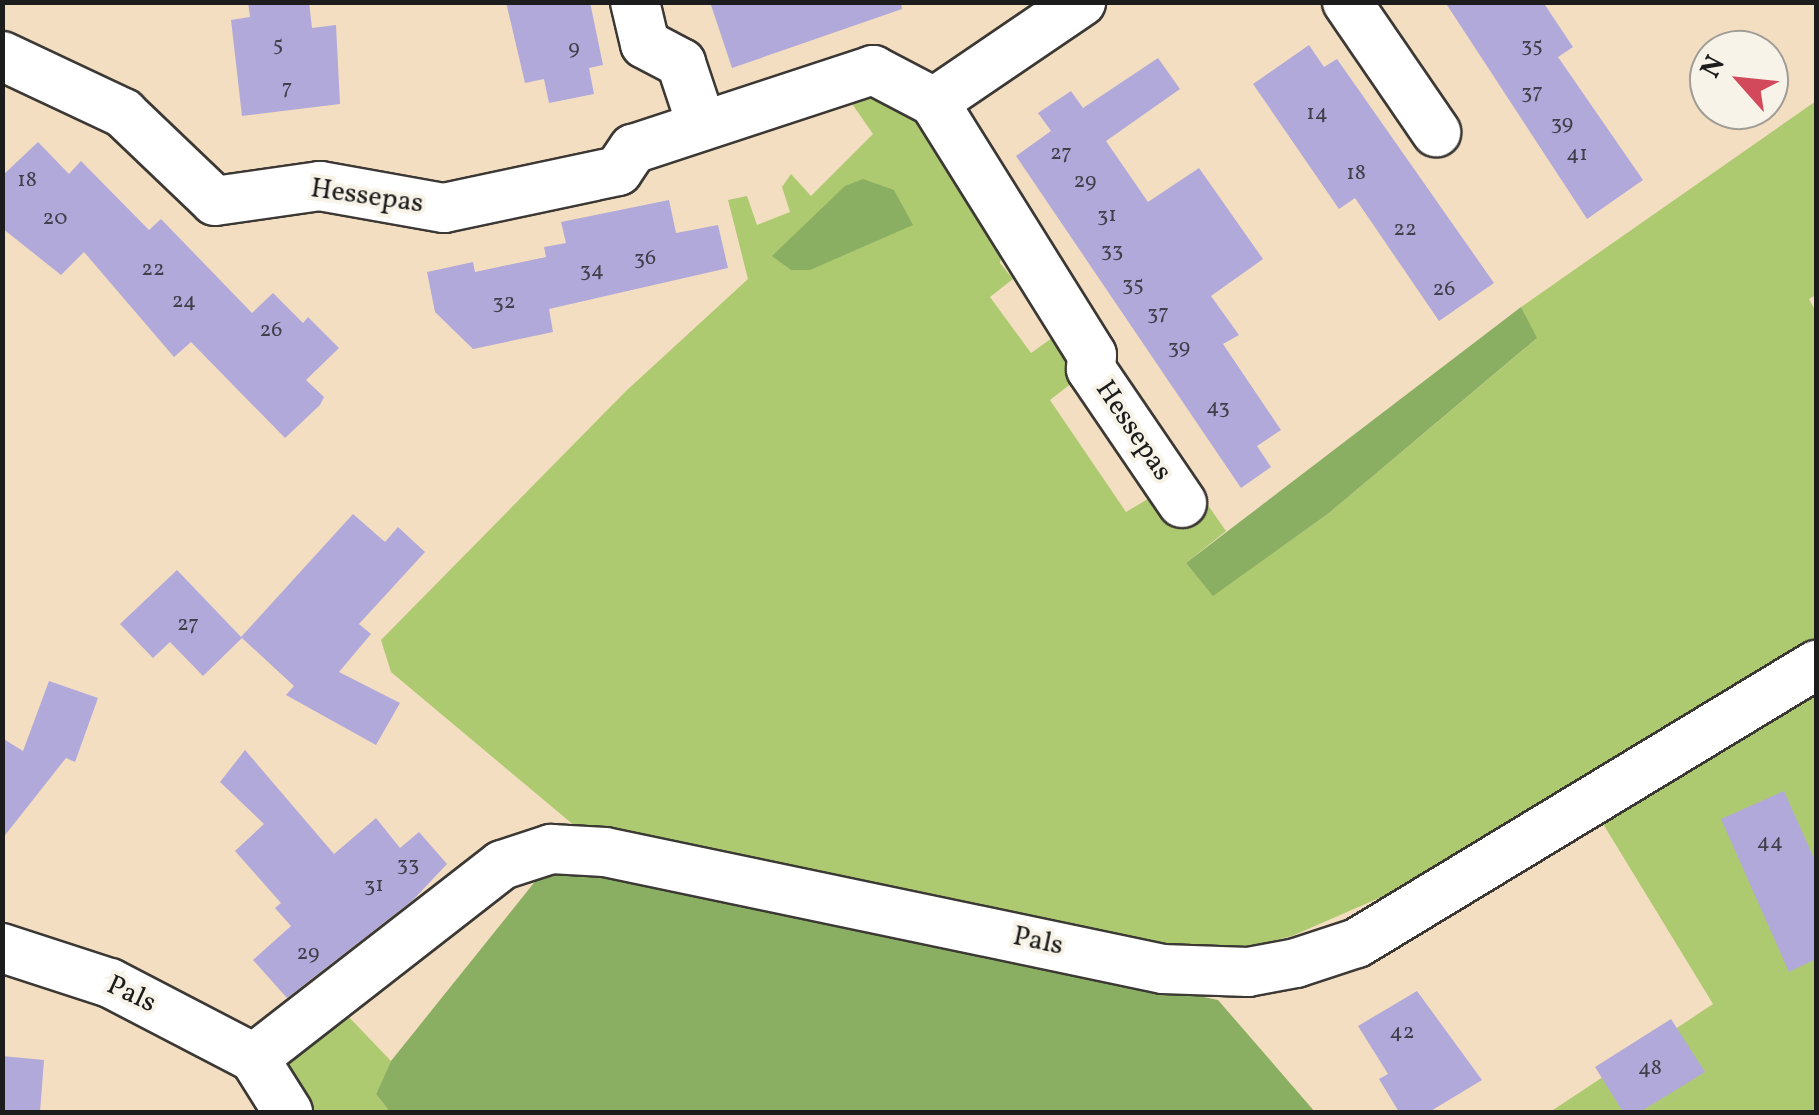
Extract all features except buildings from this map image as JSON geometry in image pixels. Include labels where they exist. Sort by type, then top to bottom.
[{"type":"street","points":[[635,2],[645,44],[681,63],[702,126]]},
{"type":"street","points":[[934,102],[1081,2]]},
{"type":"street","points":[[1347,2],[1436,132]]},
{"type":"street","name":"Hessepas","points":[[2,56],[123,113],[215,201],[320,186],[444,208],[618,171],[633,149],[872,70],[934,102],[1092,355],[1090,368],[1182,503]]},
{"type":"street","name":"Pals","points":[[2,948],[110,983],[254,1058],[502,865],[551,849],[606,852],[1164,969],[1248,972],[1296,964],[1356,942],[1816,665]]},
{"type":"street","points":[[254,1058],[288,1112]]},
{"type":"green space","points":[[867,89],[905,98],[1004,243],[1000,263],[1013,279],[990,297],[1031,353],[1052,338],[1069,361],[1072,383],[1050,400],[1126,512],[1153,496],[1205,501],[1226,531],[1186,563],[1213,595],[1329,513],[1536,339],[1521,307],[1774,130],[1789,130],[1789,120],[1816,101],[1816,295],[1809,299],[1816,312],[1816,639],[1457,864],[1292,936],[1232,951],[1182,951],[588,837],[391,672],[381,640],[626,391],[748,279],[728,200],[747,196],[757,225],[790,212],[782,187],[791,174],[811,196],[873,134],[848,98]]},
{"type":"green space","points":[[863,179],[894,190],[913,225],[810,270],[791,270],[772,256],[845,186]]},
{"type":"green space","points":[[1521,307],[1537,338],[1329,513],[1213,596],[1186,563]]},
{"type":"green space","points":[[1816,678],[1816,1112],[1550,1112],[1713,1004],[1597,814]]},
{"type":"green space","points":[[572,867],[1218,1000],[1315,1112],[390,1112],[376,1094],[391,1061],[541,874]]},
{"type":"green space","points":[[345,1013],[391,1061],[376,1094],[390,1112],[301,1112],[271,1066]]}]
